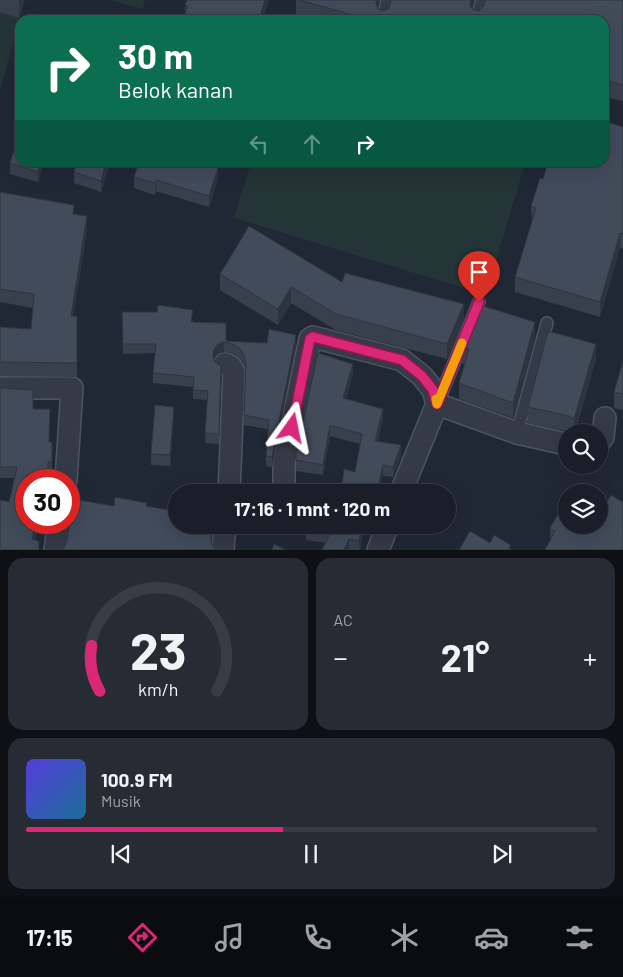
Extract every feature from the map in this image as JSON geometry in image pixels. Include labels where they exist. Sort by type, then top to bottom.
[{"type":"street","points":[[284,484],[284,463],[310,339],[313,337],[402,360],[422,376],[433,390],[437,404],[404,484]]},
{"type":"street","points":[[225,364],[230,366],[234,372],[229,484]]},
{"type":"street","points":[[0,388],[72,388],[67,469]]},
{"type":"street","points":[[437,404],[516,433],[558,442]]},
{"type":"street","points":[[604,424],[605,418]]},
{"type":"street","points":[[54,550],[57,534]]},
{"type":"street","points":[[223,550],[224,534]]},
{"type":"street","points":[[378,550],[384,534]]},
{"type":"lane","points":[[384,15],[388,0]]},
{"type":"lane","points":[[478,15],[482,0]]},
{"type":"lane","points":[[437,404],[479,302]]},
{"type":"lane","points":[[516,433],[547,323]]},
{"type":"shaded area","points":[[0,0],[25,0],[21,15],[15,15],[15,36],[0,91]]},
{"type":"shaded area","points":[[110,0],[145,0],[143,9]]},
{"type":"shaded area","points":[[249,167],[524,167],[488,288],[467,289],[234,218]]},
{"type":"building","points":[[187,0],[265,0],[260,15],[185,15],[188,6],[185,5]]},
{"type":"building","points":[[299,0],[376,0],[378,9],[382,11],[388,9],[391,0],[471,0],[470,5],[472,9],[479,11],[484,5],[485,0],[623,0],[623,85],[609,81],[609,15],[353,15]]},
{"type":"building","points":[[609,123],[623,127],[623,234],[620,233],[600,302],[515,277],[536,208],[531,206],[540,178],[543,179],[547,167],[609,167]]},
{"type":"building","points":[[15,147],[15,165],[10,163]]},
{"type":"building","points":[[22,167],[40,167],[38,172]]},
{"type":"building","points":[[76,167],[105,167],[101,181],[74,172]]},
{"type":"building","points":[[137,167],[218,168],[209,196],[156,180],[155,183],[134,177]]},
{"type":"building","points":[[0,192],[74,205],[73,214],[87,216],[71,316],[77,316],[77,363],[0,362],[0,327],[31,329],[34,294],[0,289]]},
{"type":"building","points":[[249,226],[342,282],[345,273],[464,304],[447,344],[336,314],[291,287],[278,309],[220,274]]},
{"type":"building","points":[[158,305],[193,310],[191,322],[226,323],[226,341],[267,343],[269,329],[296,335],[272,457],[266,456],[269,420],[244,415],[246,363],[240,349],[235,345],[224,342],[218,344],[214,349],[213,356],[215,362],[221,366],[219,434],[205,433],[208,391],[193,390],[194,377],[153,373],[156,344],[123,344],[122,312],[157,312]]},
{"type":"building","points":[[480,305],[535,322],[513,403],[459,383],[469,349],[462,348]]},
{"type":"building","points":[[548,331],[596,344],[574,419],[569,416],[528,407]]},
{"type":"building","points":[[318,353],[353,364],[343,398],[383,409],[375,441],[401,445],[393,467],[383,465],[379,484],[342,484],[344,469],[355,472],[362,434],[330,425],[323,465],[296,460]]},
{"type":"building","points":[[623,361],[623,394],[614,392]]},
{"type":"building","points":[[0,388],[33,390],[33,409],[50,409],[49,442],[52,442],[52,462],[48,462],[48,469],[0,467]]},
{"type":"building","points":[[155,405],[174,407],[170,455],[151,454]]},
{"type":"building","points":[[15,476],[15,534],[33,534],[32,539],[39,541],[39,550],[0,550],[0,500],[9,502]]},
{"type":"building","points":[[611,495],[623,502],[623,550],[545,550],[555,531],[550,528],[558,514],[558,534],[608,534],[608,500]]},
{"type":"building","points":[[115,497],[147,503],[146,506],[168,510],[168,534],[211,534],[212,545],[216,550],[62,550],[67,541],[68,534],[80,534],[80,500],[114,506]]},
{"type":"building","points":[[470,531],[490,543],[494,535],[511,545],[509,548],[512,550],[459,550]]},
{"type":"building","points":[[330,534],[360,534],[359,541],[349,539],[344,550],[322,550]]},
{"type":"building","points":[[274,544],[286,550],[272,550]]},
{"type":"slow traffic","points":[[436,399],[437,404],[462,343]]},
{"type":"route","points":[[292,428],[310,339],[313,337],[402,360],[422,376],[433,390],[437,404],[479,302]]}]
